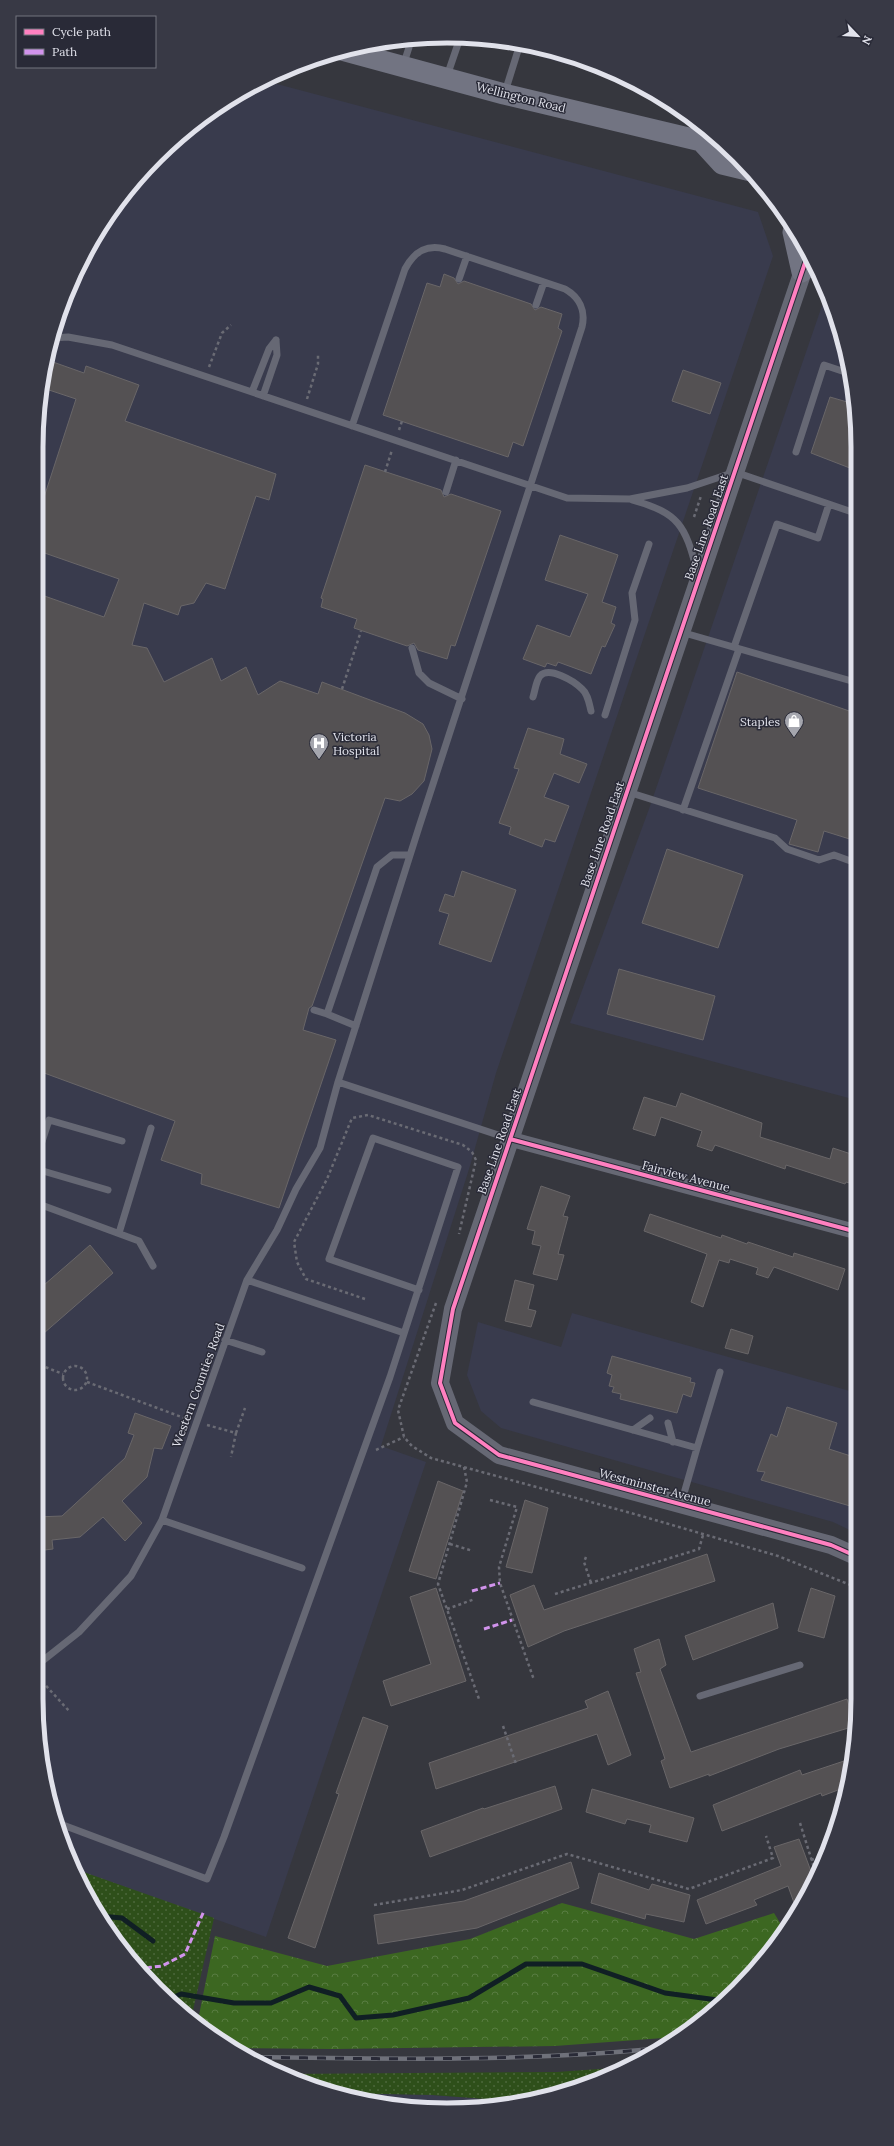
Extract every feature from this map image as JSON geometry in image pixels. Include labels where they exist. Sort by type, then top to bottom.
[{"type":"main road","name":"Wellington Road","points":[[356,54],[504,94],[706,139],[722,164],[740,168]]},
{"type":"main road","points":[[801,253],[805,263]]},
{"type":"street","name":"Base Line Road East","points":[[455,1423],[440,1383],[453,1309],[805,263]]},
{"type":"street","name":"Fairview Avenue","points":[[510,1139],[851,1230]]},
{"type":"street","name":"Westminster Avenue","points":[[455,1423],[499,1455],[831,1545],[851,1554]]},
{"type":"lane","points":[[446,78],[458,43]]},
{"type":"lane","points":[[402,66],[410,45]]},
{"type":"lane","points":[[504,94],[518,50]]},
{"type":"lane","name":"Western Counties Road","points":[[43,1660],[79,1632],[131,1576],[162,1520],[247,1280],[277,1230],[296,1189],[320,1148],[338,1082],[410,855],[462,699],[529,485],[584,320],[582,307],[572,293],[544,282],[445,248],[432,247],[420,251],[410,261],[352,426]]},
{"type":"lane","points":[[459,280],[467,256]]},
{"type":"lane","points":[[536,305],[544,282]]},
{"type":"lane","points":[[58,338],[68,337],[112,345],[567,498],[630,499],[687,488],[735,472],[851,512]]},
{"type":"lane","points":[[252,392],[269,349],[276,340],[277,355],[264,396]]},
{"type":"lane","points":[[796,452],[824,365],[844,372]]},
{"type":"lane","points":[[446,492],[456,460]]},
{"type":"lane","points":[[630,499],[658,509],[670,516],[684,530],[689,539],[699,578]]},
{"type":"lane","points":[[684,810],[777,524],[818,538],[829,504]]},
{"type":"lane","points":[[605,715],[635,620],[632,593],[649,544]]},
{"type":"lane","points":[[681,632],[851,681]]},
{"type":"lane","points":[[412,648],[419,673],[429,683],[462,699]]},
{"type":"lane","points":[[533,697],[539,677],[544,674],[553,673],[581,688],[587,695],[591,711]]},
{"type":"lane","points":[[627,792],[775,838],[787,849],[819,860],[834,855],[851,861]]},
{"type":"lane","points":[[327,1014],[377,867],[392,855],[410,855]]},
{"type":"lane","points":[[314,1010],[356,1026]]},
{"type":"lane","points":[[338,1082],[510,1139]]},
{"type":"lane","points":[[43,1138],[49,1120],[122,1141]]},
{"type":"lane","points":[[119,1234],[151,1128]]},
{"type":"lane","points":[[63,1825],[207,1879],[227,1830],[365,1447],[419,1290],[458,1166],[373,1138],[329,1259],[419,1290]]},
{"type":"lane","points":[[43,1171],[108,1190]]},
{"type":"lane","points":[[43,1205],[139,1241],[153,1266]]},
{"type":"lane","points":[[247,1280],[404,1333]]},
{"type":"lane","points":[[225,1340],[262,1352]]},
{"type":"lane","points":[[681,1505],[720,1372]]},
{"type":"lane","points":[[533,1402],[697,1448]]},
{"type":"lane","points":[[633,1430],[650,1418]]},
{"type":"lane","points":[[668,1423],[673,1442]]},
{"type":"lane","points":[[162,1520],[302,1568]]},
{"type":"lane","points":[[700,1696],[800,1665]]},
{"type":"path","points":[[205,376],[222,333],[230,325]]},
{"type":"path","points":[[303,409],[318,364],[318,354]]},
{"type":"path","points":[[694,517],[701,496]]},
{"type":"path","points":[[342,689],[361,631]]},
{"type":"path","points":[[365,1299],[306,1279],[297,1262],[294,1242],[327,1179],[352,1118],[368,1115],[463,1145],[472,1152],[476,1160],[456,1241]]},
{"type":"path","points":[[436,1301],[398,1410],[404,1437],[412,1446],[431,1458],[638,1515],[778,1556],[851,1585]]},
{"type":"path","points":[[43,1366],[64,1374]]},
{"type":"path","points":[[71,1366],[82,1368],[86,1372],[87,1382],[79,1390],[69,1389],[63,1380],[64,1374],[71,1366]]},
{"type":"path","points":[[87,1382],[196,1421],[236,1433]]},
{"type":"path","points":[[231,1457],[236,1433],[245,1408]]},
{"type":"path","points":[[365,1447],[378,1450],[404,1437]]},
{"type":"path","points":[[464,1467],[467,1482],[438,1584],[479,1699]]},
{"type":"path","points":[[490,1500],[517,1507],[499,1567],[500,1583],[534,1680]]},
{"type":"path","points":[[555,1594],[699,1549],[703,1535]]},
{"type":"path","points":[[450,1544],[473,1551]]},
{"type":"path","points":[[586,1558],[584,1562],[591,1583]]},
{"type":"path","points":[[447,1609],[475,1599]]},
{"type":"path","points":[[43,1682],[70,1712]]},
{"type":"path","points":[[503,1726],[516,1764]]},
{"type":"path","points":[[800,1823],[814,1867]]},
{"type":"path","points":[[374,1905],[462,1890],[567,1854],[689,1889],[773,1858],[766,1836]]},
{"type":"path","points":[[812,1860],[818,1858]]},
{"type":"shaded area","points":[[505,47],[552,57],[577,64],[600,73]]},
{"type":"shaded area","name":"Victoria Hospital","points":[[273,83],[758,212],[773,256],[496,1073],[470,1166],[381,1446],[426,1462],[266,1937],[83,1873],[64,1829],[46,1752],[43,1699],[43,447],[46,394],[57,342],[64,317],[74,292],[97,245],[126,201],[161,161],[201,126],[245,97]]},
{"type":"shaded area","points":[[824,301],[837,342],[848,394],[851,447],[851,1099],[570,1023],[649,809]]},
{"type":"shaded area","points":[[572,1313],[851,1391],[851,1531],[833,1522],[501,1428],[481,1411],[467,1375],[478,1322],[561,1347]]},
{"type":"shaded area","points":[[362,2094],[432,2095],[500,2100],[447,2103],[421,2102],[394,2100]]},
{"type":"green space","points":[[82,1871],[214,1918],[192,2013],[161,1985],[126,1945],[97,1901]]},
{"type":"green space","points":[[562,1903],[694,1939],[774,1913],[781,1925],[768,1945],[733,1985],[693,2020],[667,2038],[555,2046],[334,2049],[244,2048],[198,2018],[215,1936],[327,1966],[470,1939]]},
{"type":"green space","points":[[610,2068],[577,2082],[500,2100],[432,2095],[362,2094],[317,2082],[297,2074],[557,2072]]},
{"type":"building","points":[[444,274],[454,278],[458,284],[464,281],[531,304],[535,310],[541,307],[562,314],[558,328],[562,331],[523,446],[513,442],[508,457],[383,415],[427,283],[440,287]]},
{"type":"building","name":"Victoria Hospital","points":[[53,362],[84,373],[86,366],[139,385],[125,421],[276,474],[269,500],[256,496],[225,589],[206,583],[194,603],[181,606],[178,615],[144,603],[132,645],[147,648],[164,682],[212,658],[221,681],[246,667],[258,695],[280,681],[318,694],[322,682],[405,713],[423,724],[429,735],[432,749],[424,781],[412,794],[400,801],[385,798],[312,1006],[309,1008],[303,1030],[336,1040],[279,1208],[201,1184],[202,1174],[161,1160],[175,1121],[43,1073],[43,595],[104,617],[119,579],[43,552],[43,500],[76,399],[47,389]]},
{"type":"building","points":[[683,370],[721,383],[710,414],[672,401]]},
{"type":"building","points":[[830,397],[849,402],[851,468],[811,453]]},
{"type":"building","points":[[365,465],[441,490],[444,497],[451,494],[501,511],[455,646],[451,645],[447,659],[418,650],[414,643],[407,646],[354,628],[357,619],[321,607],[323,599],[321,598]]},
{"type":"building","points":[[560,535],[618,555],[602,602],[616,607],[611,623],[615,625],[605,647],[602,646],[591,674],[558,662],[556,666],[547,663],[545,667],[523,659],[537,625],[570,637],[588,594],[545,580]]},
{"type":"building","points":[[737,672],[851,712],[851,839],[824,831],[818,852],[789,844],[797,820],[698,788]]},
{"type":"building","points":[[528,728],[564,739],[560,754],[587,764],[579,783],[554,773],[544,797],[569,806],[555,842],[545,839],[542,847],[509,834],[511,827],[499,823],[519,769],[514,768]]},
{"type":"building","points":[[667,849],[743,875],[718,948],[642,923]]},
{"type":"building","points":[[462,871],[516,890],[491,962],[439,944],[449,914],[439,911],[445,894],[454,897]]},
{"type":"building","points":[[619,969],[715,996],[703,1040],[607,1014]]},
{"type":"building","points":[[681,1093],[762,1123],[760,1137],[830,1159],[833,1148],[851,1154],[851,1183],[846,1182],[845,1184],[786,1165],[785,1169],[715,1145],[712,1151],[697,1146],[702,1131],[661,1117],[655,1136],[633,1129],[644,1097],[676,1107]]},
{"type":"building","points":[[541,1186],[570,1196],[563,1216],[568,1217],[558,1254],[564,1255],[557,1280],[533,1274],[541,1246],[532,1244],[535,1231],[527,1229]]},
{"type":"building","points":[[650,1214],[721,1238],[722,1235],[793,1257],[794,1253],[845,1269],[838,1290],[774,1267],[768,1278],[756,1274],[758,1268],[730,1259],[729,1263],[719,1260],[703,1307],[691,1302],[707,1254],[644,1231]]},
{"type":"building","points":[[90,1245],[113,1273],[43,1334],[43,1286]]},
{"type":"building","points":[[515,1280],[534,1285],[528,1309],[536,1311],[531,1327],[505,1321]]},
{"type":"building","points":[[731,1329],[753,1336],[748,1354],[725,1348]]},
{"type":"building","points":[[612,1356],[691,1378],[690,1382],[695,1383],[691,1397],[683,1394],[677,1413],[620,1399],[621,1394],[612,1392],[614,1387],[609,1386],[612,1375],[607,1373]]},
{"type":"building","points":[[787,1407],[837,1423],[829,1449],[851,1456],[851,1506],[761,1480],[765,1472],[757,1471],[771,1434],[777,1437]]},
{"type":"building","points":[[135,1413],[171,1426],[162,1449],[154,1448],[147,1477],[122,1501],[142,1523],[125,1541],[103,1517],[80,1537],[52,1540],[53,1549],[43,1550],[43,1517],[62,1516],[125,1458],[134,1435],[128,1433]]},
{"type":"building","points":[[438,1481],[463,1491],[436,1579],[409,1571]]},
{"type":"building","points":[[525,1500],[548,1508],[532,1573],[506,1567]]},
{"type":"building","points":[[707,1554],[715,1581],[564,1631],[528,1647],[510,1595],[534,1585],[544,1610]]},
{"type":"building","points":[[436,1588],[466,1681],[391,1706],[383,1681],[431,1664],[410,1597]]},
{"type":"building","points":[[811,1588],[835,1596],[824,1638],[798,1631]]},
{"type":"building","points":[[773,1603],[778,1628],[693,1660],[685,1636]]},
{"type":"building","points":[[659,1639],[666,1665],[660,1669],[691,1752],[847,1699],[851,1711],[850,1728],[779,1749],[709,1776],[709,1774],[670,1788],[661,1761],[665,1759],[636,1673],[641,1672],[634,1649]]},
{"type":"building","points":[[608,1691],[631,1755],[608,1765],[597,1734],[436,1789],[429,1763],[588,1708],[585,1701]]},
{"type":"building","points":[[363,1717],[388,1726],[315,1948],[288,1938],[339,1794],[336,1793]]},
{"type":"building","points":[[846,1760],[840,1789],[822,1796],[821,1793],[722,1831],[713,1805],[800,1770],[802,1775]]},
{"type":"building","points":[[555,1786],[562,1809],[430,1857],[421,1831],[483,1808],[484,1809]]},
{"type":"building","points":[[592,1789],[694,1818],[687,1842],[649,1832],[651,1825],[627,1819],[625,1824],[586,1812]]},
{"type":"building","points":[[799,1839],[811,1873],[795,1905],[788,1886],[754,1900],[757,1905],[706,1924],[697,1900],[781,1866],[774,1847]]},
{"type":"building","points":[[571,1862],[579,1888],[477,1928],[378,1944],[374,1915],[464,1901]]},
{"type":"building","points":[[599,1873],[649,1890],[652,1884],[690,1895],[684,1922],[646,1914],[645,1919],[591,1903]]},
{"type":"waterway","points":[[107,1917],[122,1918],[153,1941]]},
{"type":"waterway","points":[[174,1997],[181,1994],[234,2003],[271,2003],[309,1987],[340,1996],[356,2018],[393,2015],[469,1998],[526,1964],[582,1964],[665,1993],[716,2000]]},
{"type":"railway","points":[[261,2057],[401,2059],[506,2058],[558,2056],[649,2049]]},
{"type":"marked path","points":[[472,1591],[500,1583]]},
{"type":"marked path","points":[[484,1629],[512,1620]]},
{"type":"marked path","points":[[146,1968],[162,1966],[185,1954],[204,1911]]},
{"type":"cycle path","points":[[806,261],[453,1309],[440,1383],[455,1423],[499,1455],[831,1545],[851,1554]]},
{"type":"cycle path","points":[[510,1139],[851,1230]]},
{"type":"place","name":"Staples","points":[[794,738]]},
{"type":"place","name":"Victoria Hospital","points":[[319,760]]}]
